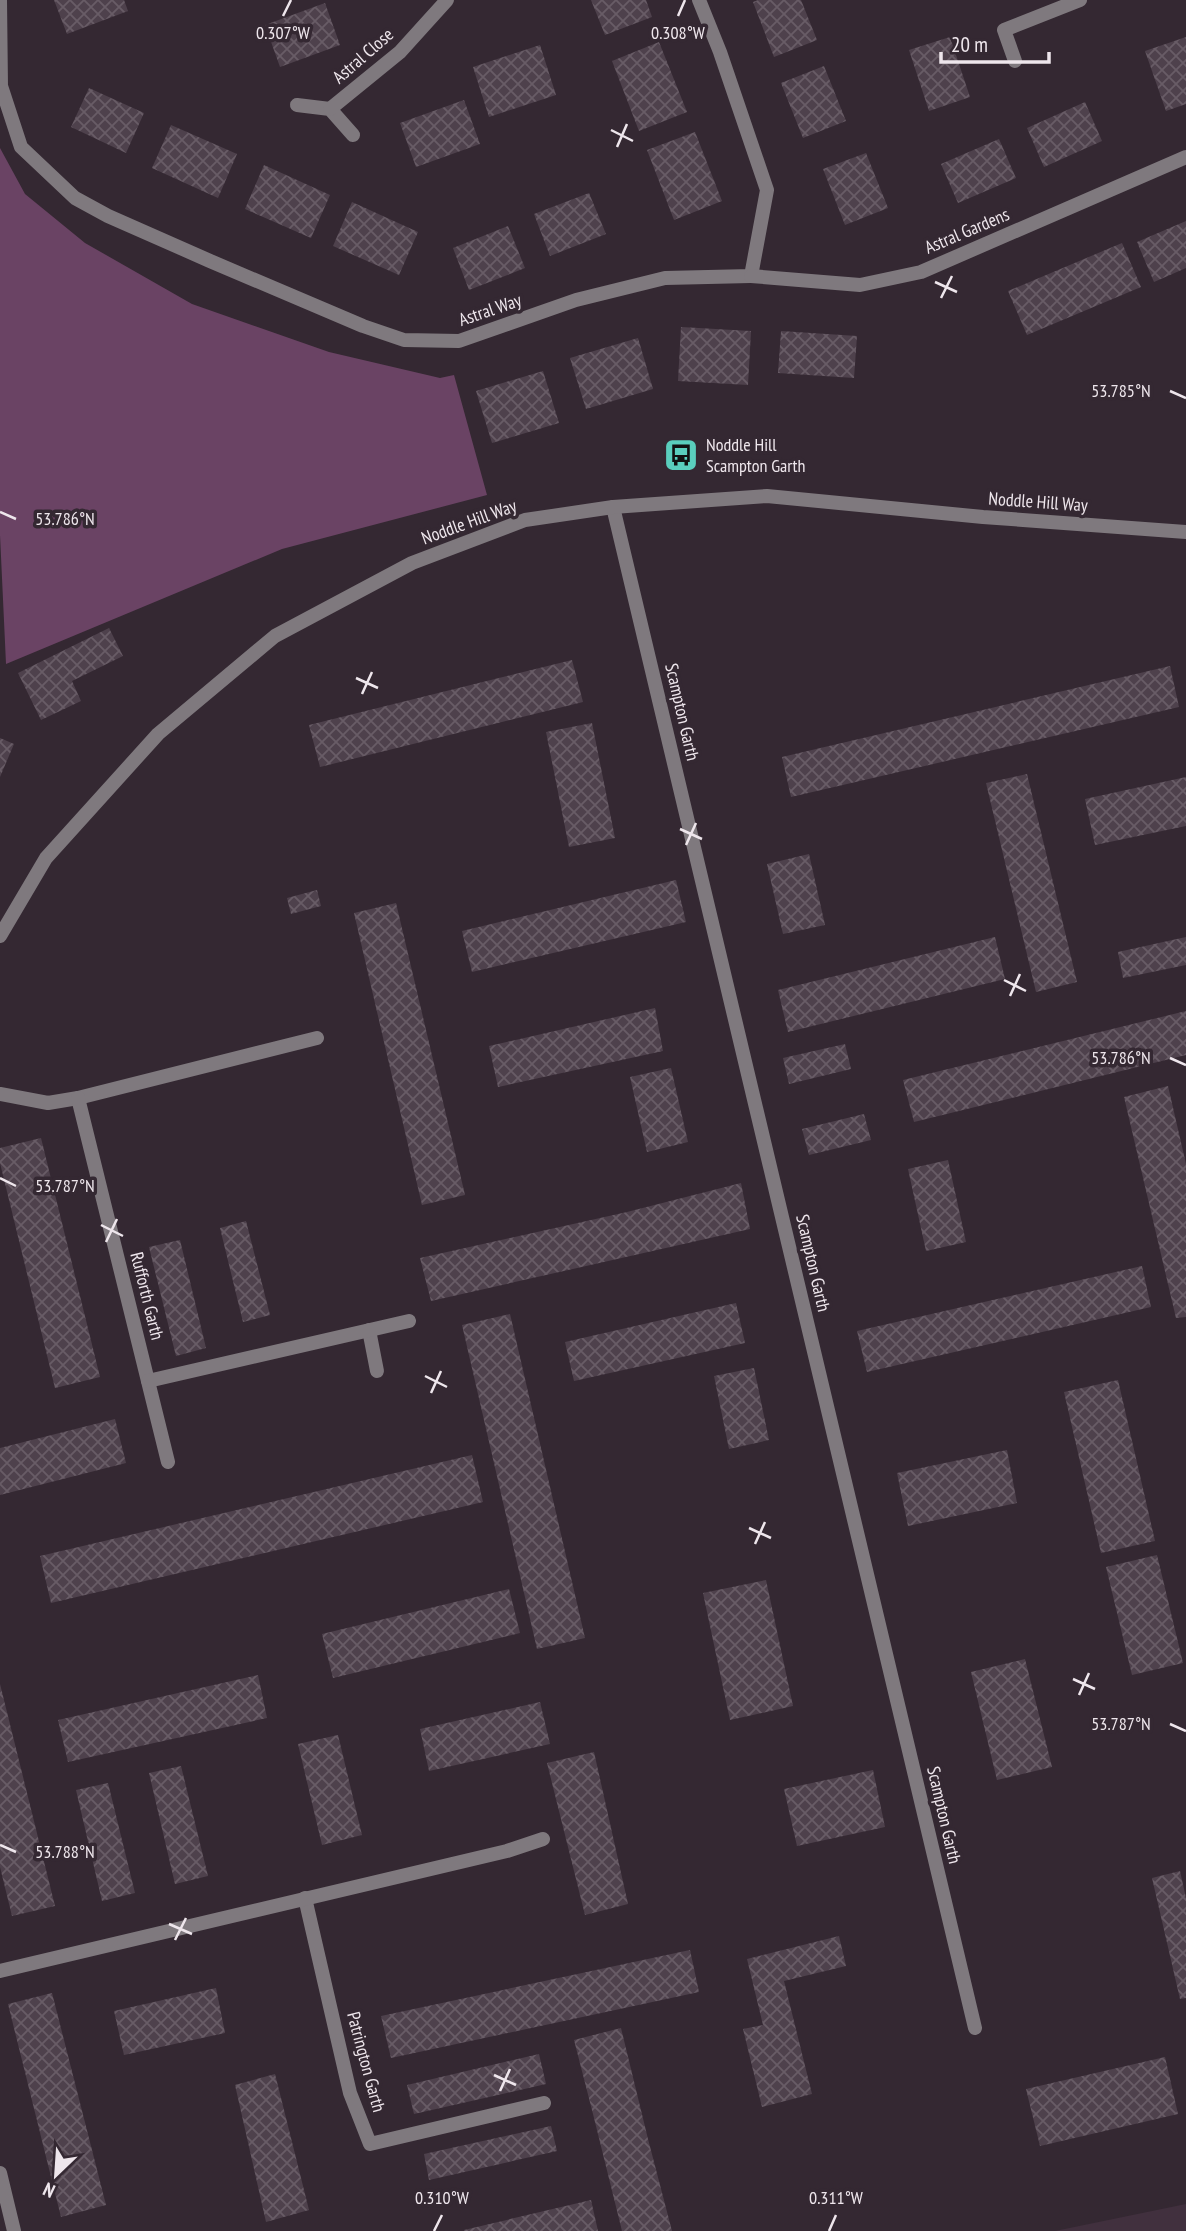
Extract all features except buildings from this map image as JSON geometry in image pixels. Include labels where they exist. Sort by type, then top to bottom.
[{"type":"street","name":"Astral Way","points":[[1,0],[1,86],[21,147],[75,198],[108,216],[363,326],[404,340],[459,341],[576,300],[665,278],[751,276]]},
{"type":"street","name":"Astral Close","points":[[330,110],[400,52],[447,0]]},
{"type":"street","points":[[699,0],[720,52],[767,190],[751,276]]},
{"type":"street","points":[[1015,61],[1004,30],[1080,0]]},
{"type":"street","name":"Astral Close","points":[[297,105],[330,110],[353,135]]},
{"type":"street","name":"Astral Gardens","points":[[751,276],[860,285],[921,272],[1186,157]]},
{"type":"street","name":"Noddle Hill Way","points":[[0,936],[46,858],[158,734],[275,636],[412,563],[525,520],[613,507],[767,496],[983,517],[1186,532]]},
{"type":"street","name":"Scampton Garth","points":[[613,507],[975,2028]]},
{"type":"street","points":[[0,1094],[48,1103],[78,1098],[317,1038]]},
{"type":"street","name":"Rufforth Garth","points":[[78,1098],[168,1462]]},
{"type":"street","points":[[148,1381],[409,1321]]},
{"type":"street","points":[[369,1331],[377,1371]]},
{"type":"street","points":[[0,1971],[507,1851],[543,1839]]},
{"type":"street","name":"Patrington Garth","points":[[306,1898],[350,2093],[370,2144],[544,2103]]},
{"type":"street","points":[[0,2173],[14,2231]]},
{"type":"shaded area","points":[[0,148],[25,194],[85,243],[192,304],[329,352],[440,378],[454,375],[487,495],[282,549],[6,664],[0,535]]},
{"type":"shaded area","points":[[1186,2204],[1186,2231],[1055,2231]]},
{"type":"place","name":"Noddle Hill Scampton Garth","points":[[681,455]]}]
